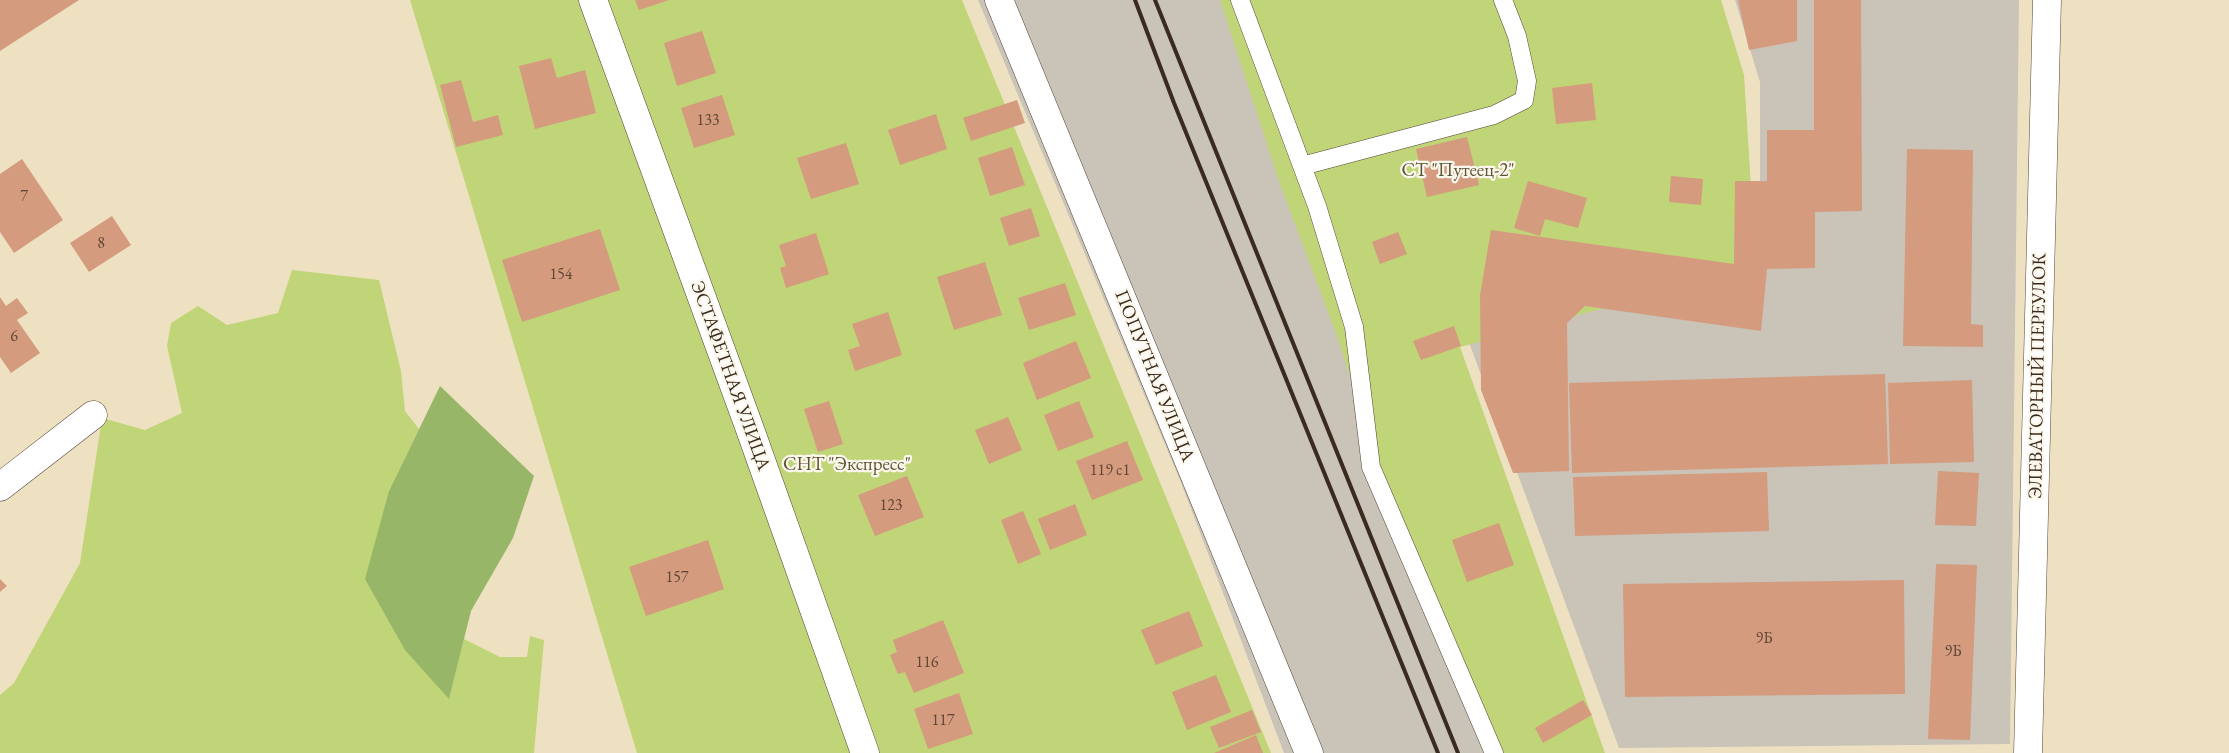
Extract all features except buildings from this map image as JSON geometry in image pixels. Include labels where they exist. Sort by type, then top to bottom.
[{"type":"street","name":"ЭСТАФЕТНАЯ УЛИЦА","points":[[593,0],[754,441],[865,753]]},
{"type":"street","name":"ПОПУТНАЯ УЛИЦА","points":[[999,0],[1309,753]]},
{"type":"street","name":"ЭЛЕВАТОРНЫЙ ПЕРЕУЛОК","points":[[2028,753],[2047,0]]},
{"type":"street","points":[[0,487],[94,415]]},
{"type":"lane","points":[[1240,0],[1317,206],[1354,327],[1372,467],[1494,753]]},
{"type":"lane","points":[[1302,166],[1494,115],[1524,100],[1527,81],[1517,36],[1503,0]]},
{"type":"shaded area","points":[[978,0],[1274,0],[1505,753],[1284,753],[1180,480]]},
{"type":"shaded area","points":[[1735,0],[2019,0],[2010,744],[1619,748],[1467,337],[1760,237],[1760,82]]},
{"type":"green space","name":"СНТ \"Экспресс\"","points":[[410,0],[962,0],[1271,753],[637,753]]},
{"type":"green space","name":"СТ \"Путеец-2\"","points":[[1220,0],[1721,0],[1744,75],[1756,267],[1460,347],[1605,753],[1502,753],[1380,470],[1338,339],[1280,184]]},
{"type":"green space","points":[[292,270],[379,280],[401,371],[405,411],[419,429],[389,491],[449,698],[464,639],[500,657],[527,657],[530,636],[544,640],[534,753],[0,753],[0,695],[14,683],[80,563],[102,418],[145,430],[182,413],[167,346],[171,323],[198,306],[227,325],[278,313]]},
{"type":"green space","points":[[440,386],[534,476],[513,538],[471,611],[449,699],[405,650],[365,579],[389,491]]},
{"type":"railway","points":[[1135,0],[1174,103],[1438,753]]},
{"type":"railway","points":[[1155,0],[1458,753]]}]
